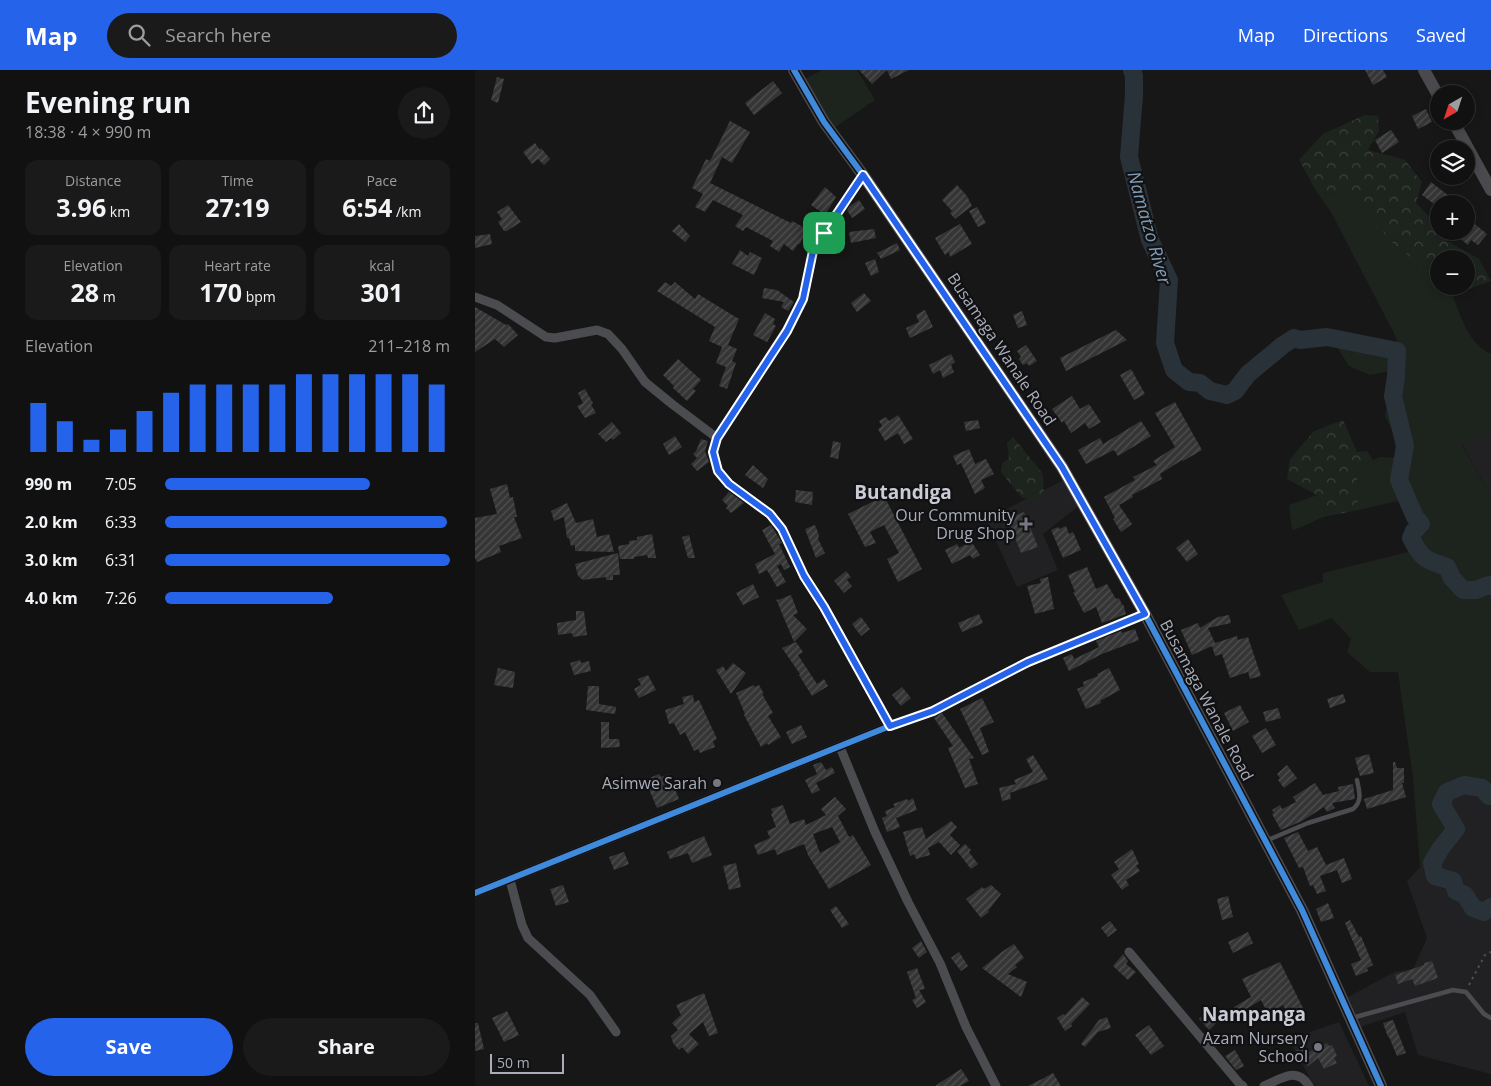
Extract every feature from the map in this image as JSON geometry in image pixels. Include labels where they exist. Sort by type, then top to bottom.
[{"type":"street","name":"Busamaga Wanale Road","points":[[794,70],[824,122],[863,175],[1062,467],[1145,614],[1303,910],[1381,1086]]},
{"type":"street","points":[[1424,70],[1433,85]]},
{"type":"street","points":[[1458,130],[1491,190]]},
{"type":"street","points":[[863,175],[813,251],[803,299],[787,331],[717,438],[713,452],[718,471],[729,484],[770,514],[782,529],[804,576],[824,607],[890,726]]},
{"type":"street","points":[[475,297],[497,305],[546,337],[555,338],[597,330],[608,334],[622,349],[645,382],[717,438]]},
{"type":"street","points":[[475,893],[890,726],[933,711],[1028,662],[1145,614]]},
{"type":"street","points":[[840,747],[875,832],[908,902],[940,963],[966,1027],[996,1086]]},
{"type":"street","points":[[510,880],[522,925],[528,938],[590,995],[616,1032]]},
{"type":"street","points":[[1129,952],[1243,1086]]},
{"type":"street","points":[[1264,1086],[1293,1074],[1305,1079],[1309,1086]]},
{"type":"lane","points":[[1266,840],[1308,823],[1353,809],[1359,805],[1360,800],[1357,780]]},
{"type":"lane","points":[[1351,1019],[1453,990],[1466,992],[1484,1014],[1491,1018]]},
{"type":"path","points":[[1466,992],[1485,955],[1491,952]]},
{"type":"shaded area","points":[[1491,369],[1491,496],[1462,444]]},
{"type":"shaded area","points":[[1066,479],[1080,505],[1043,534],[1058,570],[1017,587],[986,519]]},
{"type":"shaded area","points":[[1464,785],[1482,788],[1489,795],[1491,793],[1491,1074],[1418,1055],[1405,1012],[1360,1027],[1348,997],[1394,972],[1413,969],[1427,938],[1407,881],[1456,829],[1441,804],[1447,792]]},
{"type":"shaded area","points":[[1339,1022],[1369,1086],[1314,1086],[1289,1039]]},
{"type":"green space","points":[[822,70],[857,70],[875,100],[834,128],[805,79]]},
{"type":"green space","points":[[1365,115],[1378,116],[1379,131],[1368,150],[1405,160],[1422,182],[1416,203],[1430,217],[1430,240],[1446,240],[1463,250],[1430,250],[1430,269],[1419,264],[1386,237],[1373,209],[1350,191],[1318,194],[1299,160],[1323,134]]},
{"type":"green space","points":[[1350,191],[1373,208],[1419,264],[1430,269],[1430,295],[1456,295],[1453,297],[1471,337],[1491,354],[1491,432],[1462,445],[1491,496],[1491,793],[1489,796],[1482,788],[1464,785],[1447,792],[1441,804],[1456,829],[1441,848],[1420,867],[1413,778],[1398,672],[1370,672],[1347,652],[1351,639],[1332,618],[1299,630],[1281,595],[1323,582],[1323,573],[1408,552],[1415,546],[1411,538],[1416,525],[1407,499],[1358,510],[1357,467],[1380,457],[1398,458],[1397,439],[1385,416],[1390,392],[1390,371],[1370,375],[1349,366],[1337,347],[1361,337],[1394,346],[1397,339],[1331,212],[1318,194]]},
{"type":"green space","points":[[1475,257],[1479,259],[1491,281],[1475,287]]},
{"type":"green space","points":[[1343,420],[1357,452],[1367,451],[1373,460],[1357,467],[1358,510],[1328,516],[1317,495],[1287,479],[1290,459],[1314,431]]},
{"type":"green space","points":[[1013,437],[1043,474],[1044,494],[1034,501],[1021,497],[1001,472],[1002,463],[1009,459],[1007,443]]},
{"type":"green space","points":[[1317,495],[1328,516],[1292,530],[1289,505]]},
{"type":"building","points":[[859,70],[887,70],[872,84]]},
{"type":"building","points":[[887,70],[909,70],[891,79]]},
{"type":"building","points":[[1365,70],[1383,70],[1387,77],[1373,85]]},
{"type":"building","points":[[497,77],[504,79],[498,103],[491,100]]},
{"type":"building","points":[[773,81],[782,93],[754,115],[745,103]]},
{"type":"building","points":[[1426,109],[1430,123],[1418,129],[1412,116]]},
{"type":"building","points":[[730,121],[750,132],[732,163],[722,157],[710,183],[807,229],[800,244],[793,251],[784,244],[779,252],[770,246],[773,241],[746,227],[743,231],[735,226],[743,215],[713,200],[705,212],[695,207],[703,194],[692,188],[706,159],[710,161]]},
{"type":"building","points":[[1391,130],[1399,142],[1382,153],[1375,140]]},
{"type":"building","points":[[535,143],[550,159],[544,165],[538,159],[532,164],[523,152]]},
{"type":"building","points":[[1430,183],[1448,195],[1430,195],[1430,201],[1422,195]]},
{"type":"building","points":[[957,185],[967,196],[972,206],[955,219],[950,213],[952,211],[942,200]]},
{"type":"building","points":[[825,187],[836,197],[825,215],[811,205]]},
{"type":"building","points":[[859,200],[865,209],[852,218],[847,210]]},
{"type":"building","points":[[508,205],[521,222],[504,231],[498,222],[502,219],[497,212]]},
{"type":"building","points":[[977,207],[986,223],[978,227],[969,211]]},
{"type":"building","points":[[679,224],[690,236],[685,242],[672,231]]},
{"type":"building","points":[[960,224],[972,244],[950,257],[949,252],[945,255],[935,238]]},
{"type":"building","points":[[1475,224],[1487,234],[1478,245],[1471,240],[1475,240]]},
{"type":"building","points":[[874,229],[876,238],[851,243],[849,232]]},
{"type":"building","points":[[490,234],[492,244],[475,248],[475,236]]},
{"type":"building","points":[[1462,240],[1471,240],[1468,245]]},
{"type":"building","points":[[897,243],[900,250],[881,259],[877,253]]},
{"type":"building","points":[[740,250],[748,256],[750,252],[762,258],[754,275],[732,264]]},
{"type":"building","points":[[875,259],[879,272],[871,276],[865,263]]},
{"type":"building","points":[[665,282],[671,286],[675,282],[695,299],[698,294],[739,319],[728,345],[737,349],[732,361],[736,363],[727,389],[719,386],[726,367],[716,363],[722,347],[709,341],[715,327],[657,291]]},
{"type":"building","points":[[764,288],[777,290],[794,302],[788,311],[781,307],[784,302],[762,298]]},
{"type":"building","points":[[864,293],[871,301],[857,312],[851,303]]},
{"type":"building","points":[[475,307],[506,325],[508,324],[518,335],[504,347],[495,339],[475,352]]},
{"type":"building","points":[[925,310],[933,327],[910,338],[906,328],[919,322],[916,315]]},
{"type":"building","points":[[1022,311],[1027,325],[1018,328],[1013,315]]},
{"type":"building","points":[[765,313],[775,319],[773,324],[776,326],[767,342],[753,335]]},
{"type":"building","points":[[1116,330],[1127,340],[1066,371],[1060,358]]},
{"type":"building","points":[[1026,345],[1037,361],[1029,366],[1027,363],[1023,365],[1017,351]]},
{"type":"building","points":[[951,354],[955,362],[951,365],[954,372],[943,378],[940,370],[933,374],[929,365]]},
{"type":"building","points":[[678,359],[701,380],[693,389],[696,391],[687,401],[663,375]]},
{"type":"building","points":[[1131,369],[1145,394],[1134,400],[1120,375]]},
{"type":"building","points":[[585,389],[596,413],[585,418],[577,406],[583,403],[578,393]]},
{"type":"building","points":[[1072,396],[1080,409],[1089,404],[1101,422],[1089,429],[1085,423],[1071,433],[1064,421],[1062,423],[1052,409]]},
{"type":"building","points":[[1175,402],[1202,450],[1160,474],[1162,479],[1132,495],[1133,497],[1119,505],[1132,524],[1121,532],[1113,519],[1115,518],[1104,497],[1135,480],[1133,477],[1157,465],[1153,461],[1175,447],[1155,413]]},
{"type":"building","points":[[898,415],[913,439],[904,444],[898,433],[885,441],[878,429],[882,426],[879,421],[886,417],[889,421]]},
{"type":"building","points":[[978,420],[980,428],[966,431],[964,422]]},
{"type":"building","points":[[1141,421],[1151,436],[1118,456],[1114,450],[1086,464],[1078,450],[1100,438],[1103,444]]},
{"type":"building","points":[[612,422],[621,433],[613,440],[611,438],[606,442],[598,434]]},
{"type":"building","points":[[675,436],[682,447],[669,455],[663,444]]},
{"type":"building","points":[[701,439],[708,441],[705,451],[709,462],[697,471],[691,464],[697,458],[693,454]]},
{"type":"building","points":[[833,441],[841,443],[838,459],[830,457]]},
{"type":"building","points":[[969,449],[975,464],[986,459],[994,474],[981,480],[985,488],[975,494],[961,463],[957,465],[953,456]]},
{"type":"building","points":[[753,465],[768,479],[763,488],[745,475]]},
{"type":"building","points":[[507,484],[510,498],[513,497],[517,517],[514,517],[522,538],[499,546],[501,552],[477,562],[475,558],[475,518],[497,514],[490,489]]},
{"type":"building","points":[[796,490],[813,492],[812,505],[795,502]]},
{"type":"building","points":[[729,492],[744,503],[731,513],[726,508],[728,506],[722,500]]},
{"type":"building","points":[[884,496],[922,569],[898,582],[887,559],[899,553],[884,525],[870,532],[876,543],[865,547],[848,514]]},
{"type":"building","points":[[567,503],[576,523],[593,519],[597,537],[609,534],[614,552],[575,551],[575,545],[571,546],[569,538],[567,538],[564,517],[554,521],[551,511]]},
{"type":"building","points":[[1024,512],[1038,547],[1021,553],[1008,519]]},
{"type":"building","points":[[771,525],[782,543],[779,544],[790,567],[784,570],[781,564],[777,566],[786,582],[777,587],[767,570],[759,574],[755,564],[775,554],[762,530]]},
{"type":"building","points":[[815,525],[819,535],[818,539],[825,553],[816,558],[805,529]]},
{"type":"building","points":[[1066,526],[1069,534],[1073,532],[1081,550],[1063,558],[1051,530]]},
{"type":"building","points":[[652,534],[656,558],[648,558],[647,555],[634,557],[634,559],[620,559],[618,546],[629,544],[629,541],[637,540],[637,537]]},
{"type":"building","points":[[689,535],[695,558],[688,558],[682,537]]},
{"type":"building","points":[[1188,539],[1198,554],[1187,562],[1176,548]]},
{"type":"building","points":[[971,541],[980,555],[973,559],[970,555],[952,564],[945,550],[957,544],[959,548]]},
{"type":"building","points":[[618,553],[620,575],[613,575],[613,580],[606,580],[606,577],[583,580],[578,576],[575,564]]},
{"type":"building","points":[[1087,567],[1096,589],[1107,584],[1116,599],[1119,598],[1123,604],[1126,614],[1102,623],[1096,607],[1084,613],[1073,592],[1075,592],[1068,575]]},
{"type":"building","points":[[846,571],[851,577],[847,580],[852,586],[844,593],[834,581]]},
{"type":"building","points":[[1048,577],[1054,609],[1035,614],[1027,586],[1041,583],[1040,579]]},
{"type":"building","points":[[753,584],[759,597],[743,605],[736,593]]},
{"type":"building","points":[[791,595],[798,613],[793,615],[807,629],[794,642],[776,599]]},
{"type":"building","points":[[576,611],[584,611],[587,635],[573,637],[572,633],[558,635],[557,623],[576,620]]},
{"type":"building","points":[[979,614],[983,623],[962,632],[958,623]]},
{"type":"building","points":[[1229,615],[1231,623],[1208,628],[1215,643],[1237,636],[1238,640],[1248,637],[1261,676],[1250,679],[1248,672],[1230,678],[1222,654],[1215,656],[1212,646],[1192,655],[1181,630],[1198,623],[1200,628],[1218,617]]},
{"type":"building","points":[[861,617],[870,629],[861,636],[852,624]]},
{"type":"building","points":[[1135,629],[1139,640],[1102,654],[1069,671],[1063,658],[1072,654],[1074,659],[1099,647],[1096,641],[1121,631],[1122,633]]},
{"type":"building","points":[[796,642],[803,652],[798,655],[817,684],[824,679],[828,686],[812,696],[782,648]]},
{"type":"building","points":[[580,660],[581,663],[589,661],[591,671],[574,675],[570,663]]},
{"type":"building","points":[[733,663],[746,673],[731,694],[716,670],[723,666],[726,671]]},
{"type":"building","points":[[498,668],[515,672],[513,688],[494,685]]},
{"type":"building","points":[[1109,668],[1120,690],[1100,701],[1101,703],[1086,709],[1077,689],[1084,686],[1083,682],[1098,676],[1097,674]]},
{"type":"building","points":[[648,675],[656,690],[639,698],[634,689],[641,685],[638,679]]},
{"type":"building","points":[[754,685],[755,687],[759,685],[764,694],[762,694],[773,713],[768,716],[781,737],[761,747],[744,715],[736,693]]},
{"type":"building","points":[[588,686],[599,686],[599,704],[616,707],[615,714],[586,710]]},
{"type":"building","points":[[902,687],[911,698],[901,706],[892,695]]},
{"type":"building","points":[[1343,694],[1346,702],[1330,708],[1327,699]]},
{"type":"building","points":[[693,695],[694,702],[699,700],[717,739],[713,741],[715,747],[700,753],[698,749],[694,751],[685,732],[680,735],[674,723],[669,724],[665,710],[684,704],[682,697]]},
{"type":"building","points":[[982,698],[994,722],[980,728],[989,752],[982,755],[960,709]]},
{"type":"building","points":[[1240,705],[1249,722],[1233,731],[1224,713]]},
{"type":"building","points":[[1278,708],[1281,718],[1266,722],[1263,712]]},
{"type":"building","points":[[942,713],[974,758],[969,759],[978,784],[965,788],[948,748],[953,746],[934,718]]},
{"type":"building","points":[[601,722],[609,722],[609,739],[619,739],[620,747],[601,748]]},
{"type":"building","points":[[801,725],[807,737],[792,744],[786,732]]},
{"type":"building","points":[[1266,728],[1276,745],[1262,753],[1252,736]]},
{"type":"building","points":[[1369,754],[1374,773],[1360,776],[1355,758]]},
{"type":"building","points":[[1033,755],[1048,779],[1010,793],[1011,799],[1002,801],[999,788],[1016,784],[1014,780],[1033,772],[1026,759]]},
{"type":"building","points":[[821,762],[826,770],[832,767],[835,773],[816,783],[820,790],[812,794],[805,780],[817,774],[813,765]]},
{"type":"building","points":[[1393,762],[1395,762],[1397,768],[1404,768],[1404,783],[1402,783],[1406,797],[1367,809],[1364,799],[1393,790]]},
{"type":"building","points":[[1287,765],[1297,778],[1284,788],[1278,780],[1280,778],[1277,774]]},
{"type":"building","points":[[659,774],[661,777],[669,774],[679,799],[657,808],[645,780]]},
{"type":"building","points":[[1315,783],[1323,795],[1339,791],[1338,787],[1353,784],[1355,799],[1332,803],[1335,808],[1327,812],[1324,807],[1302,821],[1281,830],[1272,814],[1274,813],[1272,810],[1280,805],[1282,809],[1296,802],[1293,797]]},
{"type":"building","points":[[835,797],[846,809],[838,816],[849,837],[853,835],[871,865],[829,889],[808,855],[804,844],[777,855],[775,849],[758,855],[754,845],[770,838],[767,831],[776,827],[771,809],[783,805],[790,824],[804,819],[806,825],[826,815],[821,809]],"holes":[[[832,827],[840,842],[820,853],[813,834]]]},
{"type":"building","points":[[913,798],[917,810],[896,818],[900,827],[887,832],[882,818],[887,816],[885,811],[895,807],[893,804]]},
{"type":"building","points":[[951,821],[957,827],[950,835],[960,845],[951,855],[939,842],[928,848],[930,855],[916,859],[914,854],[910,856],[903,832],[922,827],[926,839]]},
{"type":"building","points":[[1298,832],[1308,851],[1317,847],[1326,865],[1344,858],[1352,879],[1342,883],[1337,870],[1320,876],[1326,891],[1317,894],[1313,885],[1310,886],[1303,867],[1299,868],[1284,838]]},
{"type":"building","points":[[704,836],[712,855],[692,863],[688,853],[670,859],[667,852]]},
{"type":"building","points":[[965,844],[971,850],[969,852],[978,864],[971,869],[957,851]]},
{"type":"building","points":[[1132,849],[1139,864],[1136,866],[1140,871],[1126,880],[1129,885],[1122,890],[1111,875],[1119,869],[1114,862]]},
{"type":"building","points":[[624,852],[629,864],[614,870],[609,857]]},
{"type":"building","points":[[736,863],[741,887],[729,890],[723,866]]},
{"type":"building","points":[[563,885],[569,902],[556,906],[550,889]]},
{"type":"building","points":[[991,885],[1001,894],[989,912],[981,918],[966,899],[982,887],[984,889]]},
{"type":"building","points":[[1228,896],[1233,917],[1222,920],[1217,899]]},
{"type":"building","points":[[1328,903],[1334,918],[1321,922],[1316,909]]},
{"type":"building","points":[[836,906],[849,924],[842,928],[830,910]]},
{"type":"building","points":[[1350,920],[1359,937],[1361,936],[1373,965],[1367,968],[1368,971],[1356,976],[1351,964],[1361,960],[1345,923]]},
{"type":"building","points":[[1110,921],[1117,930],[1108,937],[1101,928]]},
{"type":"building","points":[[1248,932],[1253,943],[1233,953],[1228,942]]},
{"type":"building","points":[[921,941],[927,952],[919,958],[912,948]]},
{"type":"building","points":[[1014,944],[1024,958],[1008,974],[1027,982],[1021,997],[982,968]]},
{"type":"building","points":[[959,952],[968,966],[961,971],[951,958]]},
{"type":"building","points":[[1123,954],[1128,961],[1126,964],[1136,972],[1128,980],[1113,966]]},
{"type":"building","points":[[1432,961],[1438,978],[1415,986],[1412,979],[1398,984],[1395,975]]},
{"type":"building","points":[[1280,962],[1305,1012],[1291,1020],[1283,1005],[1268,1014],[1261,1000],[1238,1014],[1234,1007],[1251,997],[1242,979]]},
{"type":"building","points":[[917,968],[925,989],[919,990],[926,1002],[917,1008],[912,1000],[916,998],[907,972]]},
{"type":"building","points":[[704,993],[718,1033],[709,1036],[703,1022],[689,1034],[699,1044],[688,1054],[682,1047],[679,1050],[673,1043],[671,1036],[678,1030],[672,1023],[681,1015],[676,1005]]},
{"type":"building","points":[[1082,997],[1090,1004],[1071,1024],[1072,1026],[1065,1031],[1057,1018],[1063,1014],[1065,1015]]},
{"type":"building","points":[[507,1011],[519,1035],[504,1042],[492,1018]]},
{"type":"building","points":[[1207,1012],[1217,1022],[1209,1030],[1199,1019]]},
{"type":"building","points":[[1107,1017],[1111,1028],[1098,1032],[1085,1047],[1081,1044],[1099,1020]]},
{"type":"building","points":[[1393,1020],[1406,1053],[1397,1056],[1383,1023]]},
{"type":"building","points":[[475,1023],[478,1023],[484,1049],[475,1051]]},
{"type":"building","points":[[1149,1025],[1164,1046],[1151,1055],[1135,1035]]},
{"type":"building","points":[[1327,1043],[1329,1046],[1332,1045],[1337,1056],[1334,1058],[1337,1063],[1324,1069],[1318,1058],[1308,1066],[1296,1051],[1302,1046],[1307,1053]]},
{"type":"building","points":[[1235,1050],[1244,1066],[1236,1070],[1225,1056]]},
{"type":"building","points":[[961,1069],[969,1081],[960,1086],[935,1086]]},
{"type":"building","points":[[1053,1073],[1061,1086],[1028,1086],[1044,1078]]},
{"type":"waterway","name":"Namatzo River","points":[[1132,70],[1134,76],[1134,95],[1129,157],[1150,240],[1169,280],[1165,343],[1174,370],[1189,382],[1200,383],[1210,391],[1227,395],[1235,391],[1248,374],[1294,338],[1300,340],[1327,337],[1397,351],[1393,396],[1405,446],[1399,480],[1415,517],[1421,524],[1414,531],[1411,538],[1421,554],[1433,562],[1447,567],[1452,578],[1463,590],[1476,590],[1491,586]]},
{"type":"waterway","name":"Namatzo River","points":[[1491,793],[1489,796],[1482,788],[1464,785],[1447,792],[1441,804],[1456,829],[1432,863],[1435,876],[1453,881],[1456,891],[1465,895],[1473,908],[1484,912],[1491,907]]},
{"type":"cycle path","points":[[794,70],[824,122],[863,175],[1062,467],[1145,614],[1302,910],[1381,1086]]},
{"type":"cycle path","points":[[475,893],[890,726],[932,711],[1028,662],[1145,614]]},
{"type":"place","name":"Our Community Drug Shop","points":[[1026,524]]},
{"type":"place","name":"Asimwe Sarah","points":[[717,783]]},
{"type":"place","name":"Azam Nursery School","points":[[1318,1047]]},
{"type":"district","name":"Butandiga","points":[[903,492]]},
{"type":"district","name":"Nampanga","points":[[1254,1014]]},
{"type":"route","points":[[863,175],[1062,467],[1145,614],[1028,662],[933,711],[890,726],[824,607],[804,576],[782,529],[770,514],[729,484],[718,471],[713,452],[717,438],[787,331],[803,299],[813,251],[824,233],[863,175]]}]
